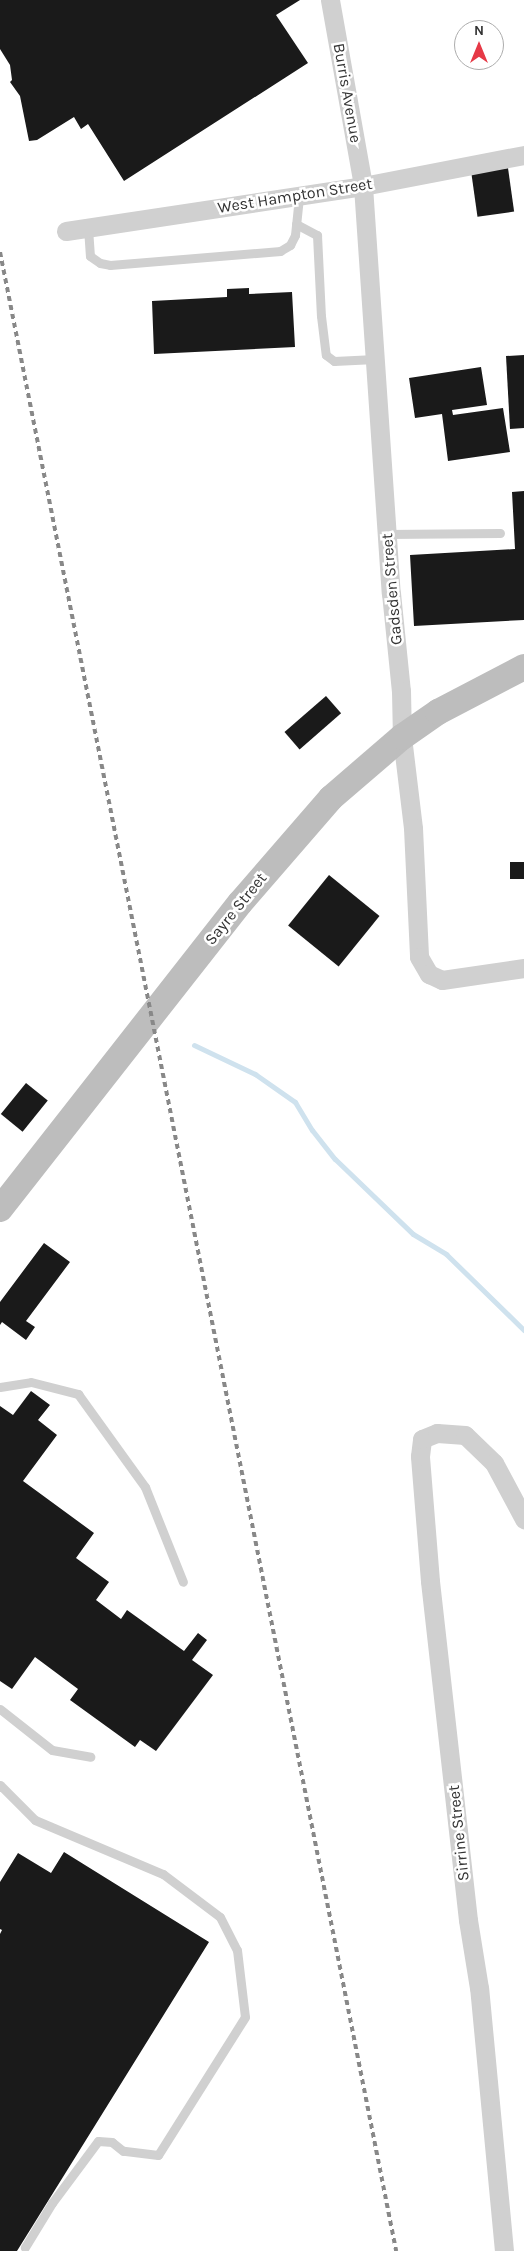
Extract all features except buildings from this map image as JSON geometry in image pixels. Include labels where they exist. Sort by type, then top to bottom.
[{"type":"main road","name":"Sayre Street","points":[[0,1209],[240,903],[331,798],[402,737],[438,712],[524,667]]},
{"type":"street","name":"Burris Avenue","points":[[330,0],[363,186]]},
{"type":"street","name":"West Hampton Street","points":[[66,231],[363,186],[524,155]]},
{"type":"street","name":"Gadsden Street","points":[[363,186],[387,534],[401,691],[402,737],[413,828],[419,957],[428,974],[442,980],[524,968]]},
{"type":"street","name":"Sirrine Street","points":[[504,2251],[479,1988],[468,1920],[430,1581],[420,1456],[422,1438],[437,1433],[465,1435],[494,1463],[524,1520]]},
{"type":"lane","points":[[88,228],[90,256],[100,263],[110,265],[280,251],[290,245],[295,235],[299,196]]},
{"type":"lane","points":[[296,224],[316,235],[321,316],[326,356],[334,361],[375,359]]},
{"type":"lane","points":[[387,534],[500,533]]},
{"type":"lane","points":[[0,1388],[31,1382],[78,1394],[145,1487],[183,1582]]},
{"type":"lane","points":[[0,1709],[52,1750],[90,1758]]},
{"type":"lane","points":[[0,1785],[35,1820],[163,1874],[220,1917],[237,1950],[245,2017],[158,2155],[123,2151],[112,2142],[98,2141],[52,2203],[25,2248]]},
{"type":"waterway","points":[[194,1045],[255,1074],[295,1102],[312,1130],[335,1159],[413,1234],[446,1254],[524,1330]]},
{"type":"railway","points":[[0,252],[396,2251]]}]
